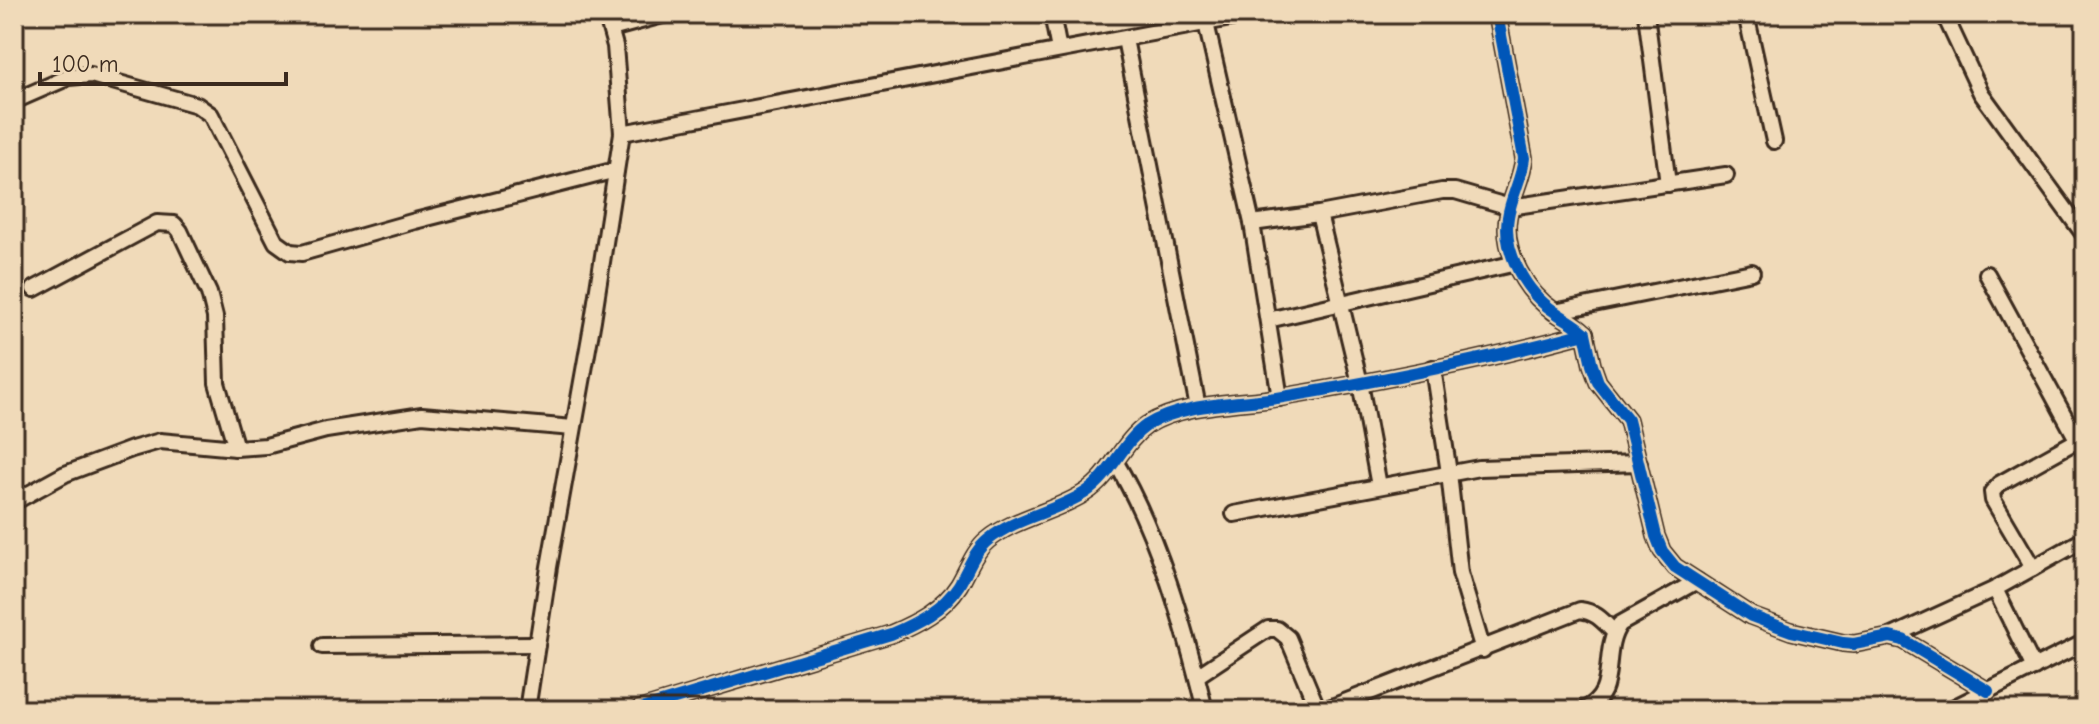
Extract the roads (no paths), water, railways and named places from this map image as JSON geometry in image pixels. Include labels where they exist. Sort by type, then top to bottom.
[{"type":"street","points":[[527,710],[622,133],[619,74],[606,14]]},
{"type":"street","points":[[611,29],[666,14]]},
{"type":"street","points":[[1052,14],[1059,50]]},
{"type":"street","points":[[622,133],[1252,14]]},
{"type":"street","points":[[1497,14],[1524,158],[1522,175],[1507,222],[1509,243],[1534,295],[1585,333],[1598,382],[1628,420],[1656,536],[1662,551],[1675,567],[1751,616],[1791,631],[1854,644],[1890,637],[1995,589],[2085,539]]},
{"type":"street","points":[[1646,14],[1668,184]]},
{"type":"street","points":[[1746,14],[1774,141]]},
{"type":"street","points":[[1944,14],[1981,93],[2085,236]]},
{"type":"street","points":[[1206,23],[1252,223],[1280,398]]},
{"type":"street","points":[[1125,39],[1198,407]]},
{"type":"street","points":[[15,98],[69,77],[91,75],[197,105],[211,115],[276,242],[290,252],[302,253],[616,170]]},
{"type":"street","points":[[1252,223],[1455,191],[1510,207],[1726,175]]},
{"type":"street","points":[[1319,214],[1360,383],[1379,486]]},
{"type":"street","points":[[34,289],[157,223],[174,224],[209,293],[215,317],[217,383],[236,448]]},
{"type":"street","points":[[1268,320],[1516,263]]},
{"type":"street","points":[[1554,312],[1752,272]]},
{"type":"street","points":[[1987,274],[2081,447],[1999,484],[1992,492],[1993,500],[2033,568]]},
{"type":"street","points":[[638,710],[891,634],[920,621],[943,605],[958,587],[986,541],[1087,492],[1147,426],[1198,407],[1280,398],[1360,383],[1526,349],[1585,333]]},
{"type":"street","points":[[1433,368],[1460,573],[1483,650]]},
{"type":"street","points":[[14,502],[65,474],[160,441],[236,448],[266,446],[326,430],[422,415],[573,428]]},
{"type":"street","points":[[1115,461],[1149,526],[1205,710]]},
{"type":"street","points":[[1234,514],[1479,468],[1639,463]]},
{"type":"street","points":[[1583,710],[1594,706],[1603,695],[1614,632],[1628,618],[1697,581]]},
{"type":"street","points":[[1995,589],[2034,668]]},
{"type":"street","points":[[1197,676],[1268,629],[1277,629],[1288,638],[1321,710],[1356,705],[1580,610],[1599,616],[1614,632]]},
{"type":"street","points":[[1890,637],[1920,648],[1988,691]]},
{"type":"street","points":[[1949,710],[2085,642]]},
{"type":"street","points":[[322,646],[537,644]]}]
